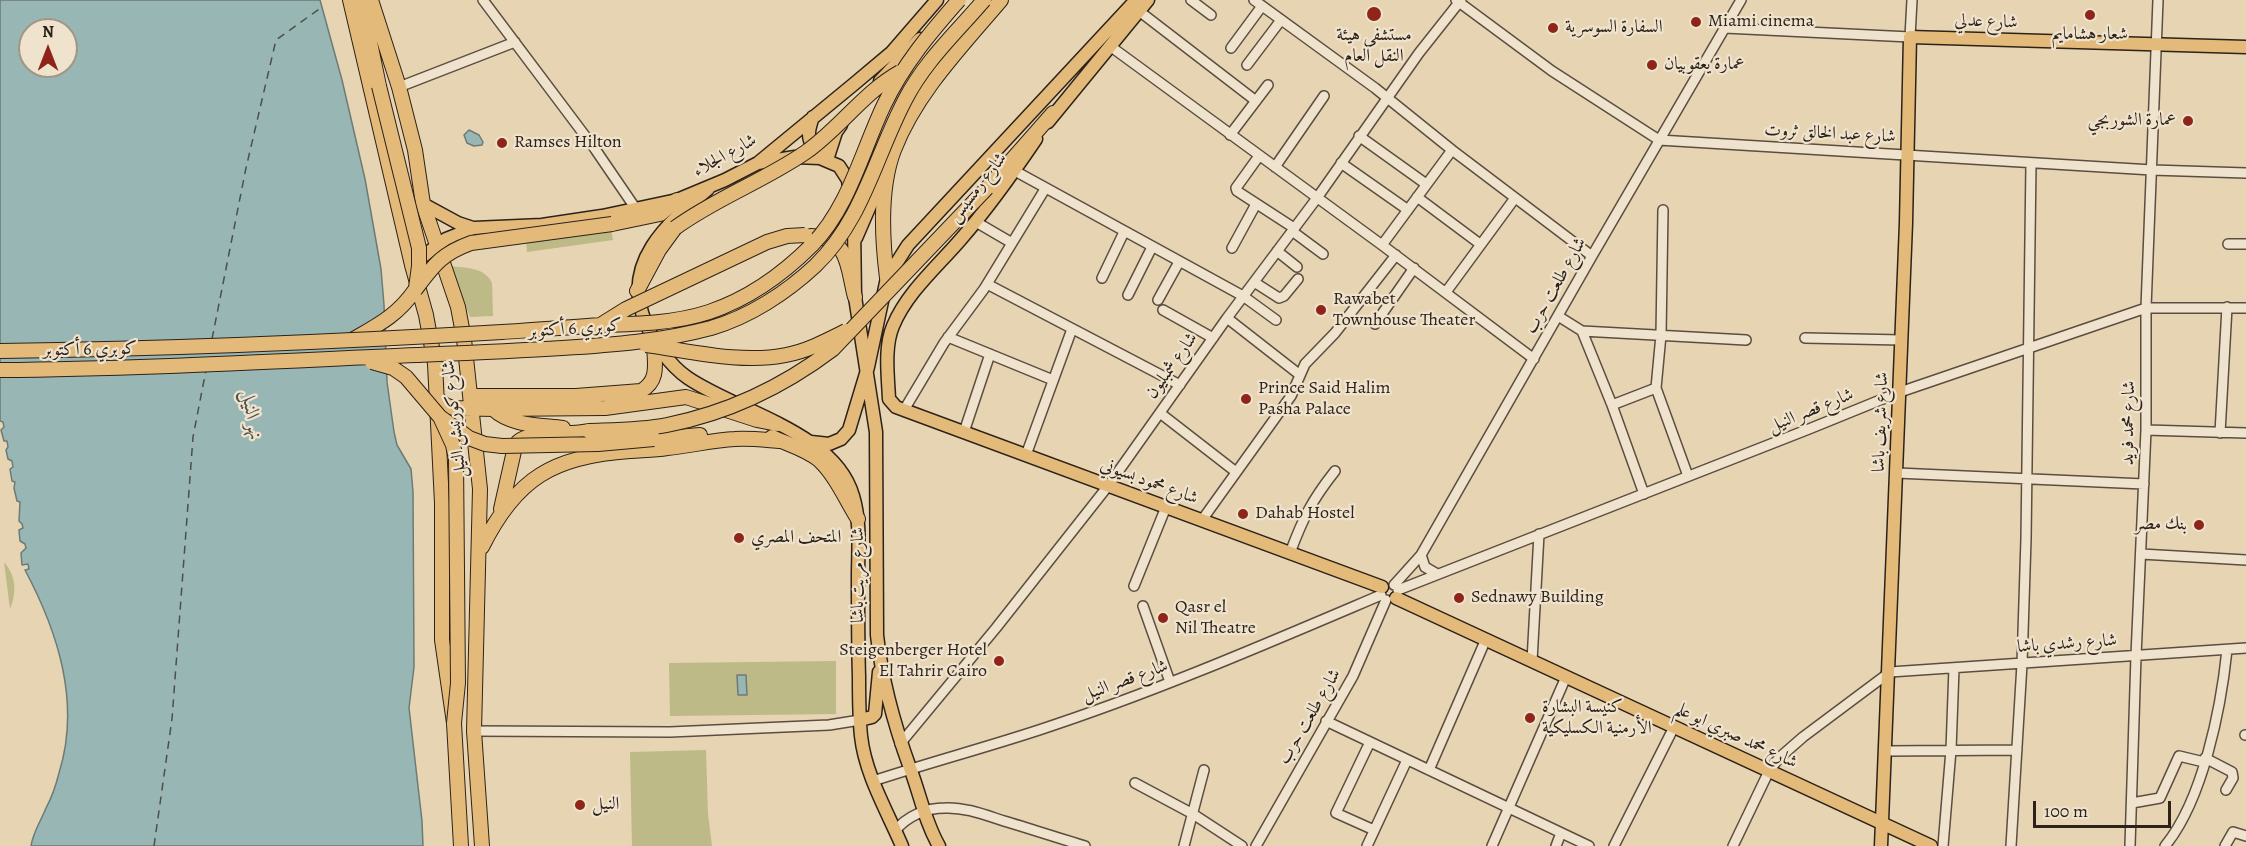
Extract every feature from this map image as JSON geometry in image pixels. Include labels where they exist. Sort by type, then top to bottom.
[{"type":"highway","name":"شارع كورنيش النيل","points":[[350,0],[412,265],[426,315],[435,364],[440,469],[442,640],[453,723],[461,846]]},
{"type":"highway","points":[[357,0],[367,28],[419,248],[415,290]]},
{"type":"highway","name":"شارع كورنيش النيل","points":[[371,0],[399,87],[415,150],[422,200],[458,307],[464,339],[480,489],[474,731],[482,846]]},
{"type":"highway","name":"كوبري 6 أكتوبر","points":[[0,351],[103,350],[352,340],[650,323],[709,312],[764,285],[814,243],[831,220],[849,188],[884,104],[902,70],[957,0]]},
{"type":"highway","name":"كوبري 6 أكتوبر","points":[[0,370],[103,369],[632,344],[715,327],[772,300],[794,285],[836,244],[864,198],[897,116],[921,71],[984,0]]},
{"type":"highway","points":[[887,278],[884,220],[886,186],[893,152],[910,116],[927,91],[1001,0]]},
{"type":"highway","points":[[637,291],[659,250],[675,228],[711,204],[806,152],[831,133],[879,86],[902,70]]},
{"type":"highway","points":[[500,514],[510,465],[518,443],[525,438],[666,425],[711,414],[758,396],[812,365],[857,326],[987,188],[1053,113]]},
{"type":"highway","points":[[398,204],[404,213],[410,212],[422,200]]},
{"type":"highway","points":[[352,340],[405,306],[441,258],[453,250],[471,243],[612,224],[660,214],[677,200]]},
{"type":"highway","points":[[600,326],[626,309],[767,242],[787,236],[827,238],[837,243],[843,251],[855,297]]},
{"type":"highway","points":[[632,344],[724,356],[785,356],[811,348],[857,326]]},
{"type":"highway","points":[[437,398],[453,408],[472,403],[641,391],[649,387],[654,380],[654,338]]},
{"type":"highway","points":[[357,358],[393,368],[415,386],[440,417],[453,445],[456,459],[458,683],[453,723]]},
{"type":"highway","points":[[472,403],[493,409],[605,408],[686,397],[757,420],[777,424]]},
{"type":"highway","points":[[493,409],[501,417],[509,420],[589,431]]},
{"type":"highway","points":[[440,417],[469,438],[485,444],[502,446],[598,444],[736,432],[771,436],[818,460],[834,480],[858,519]]},
{"type":"highway","points":[[480,550],[500,514],[517,493],[535,477],[576,460],[614,452],[667,448],[718,440],[781,441]]},
{"type":"highway","points":[[440,469],[458,470],[480,489]]},
{"type":"main road","name":"شارع الجلاء","points":[[412,265],[436,245],[455,234],[474,228],[542,225],[602,216],[677,200],[708,189],[758,163],[892,52],[937,0]]},
{"type":"main road","points":[[758,163],[802,156],[827,160],[836,132],[849,113],[957,0]]},
{"type":"main road","name":"شارع رمسيس","points":[[868,367],[887,278],[908,245],[1138,5],[1149,0]]},
{"type":"main road","name":"شارع رمسيس","points":[[904,410],[896,407],[889,399],[888,344],[892,326],[918,287],[976,222],[1015,171],[1053,113],[1110,46],[1138,5]]},
{"type":"main road","name":"شارع عدلي","points":[[1910,37],[2246,47]]},
{"type":"main road","name":"شارع شريف باشا","points":[[1881,846],[1887,751],[1909,155],[1910,37]]},
{"type":"main road","points":[[814,116],[809,129],[811,144],[821,148],[833,142]]},
{"type":"main road","points":[[855,241],[893,152]]},
{"type":"main road","name":"شارع مريت باشا","points":[[827,160],[839,166],[848,180],[855,241],[855,297],[868,367],[876,432],[877,635],[880,664],[888,704],[900,744],[924,812],[939,846]]},
{"type":"main road","points":[[637,291],[647,253],[666,227],[708,189]]},
{"type":"main road","name":"شارع الجلاء","points":[[422,200],[458,224],[474,228]]},
{"type":"main road","name":"شارع مريت باشا","points":[[637,291],[642,313],[654,338],[671,364],[688,378],[804,440],[830,458],[845,474],[858,519],[862,743],[873,781],[902,846]]},
{"type":"main road","points":[[804,440],[817,444],[829,444],[841,439],[849,430],[868,367]]},
{"type":"main road","name":"شارع محمود بسيوني","points":[[904,410],[1390,592]]},
{"type":"main road","name":"شارع محمد صبري ابو علم","points":[[1390,592],[1566,677],[1931,846]]},
{"type":"main road","points":[[860,720],[875,714],[880,664]]},
{"type":"street","points":[[483,0],[595,149],[636,209]]},
{"type":"street","points":[[1191,0],[1211,15]]},
{"type":"street","name":"شارع طلعت حرب","points":[[1256,846],[1353,676],[1390,592],[1421,555],[1741,0]]},
{"type":"street","name":"شارع شريف باشا","points":[[1910,37],[1912,0]]},
{"type":"street","name":"شارع محمد فريد","points":[[2130,846],[2146,430],[2146,308],[2158,0]]},
{"type":"street","name":"شارع شمبليون","points":[[900,744],[989,637],[1108,486],[1227,318],[1459,1]]},
{"type":"street","name":"شارع عبد الخالق ثروت","points":[[1459,1],[1552,71],[1659,140],[2152,170],[2246,173]]},
{"type":"street","points":[[1231,48],[1258,3],[1387,98],[1592,256]]},
{"type":"street","points":[[1138,5],[1256,101]]},
{"type":"street","points":[[1247,65],[1281,20]]},
{"type":"street","name":"شارع عدلي","points":[[1725,28],[1910,37]]},
{"type":"street","points":[[399,87],[515,42]]},
{"type":"street","points":[[1110,46],[1414,268],[1534,359]]},
{"type":"street","points":[[1230,135],[1268,85]]},
{"type":"street","points":[[1275,167],[1324,96]]},
{"type":"street","points":[[1359,136],[1426,184]]},
{"type":"street","points":[[1382,245],[1452,150]]},
{"type":"street","points":[[1259,156],[1236,189],[1293,229],[1323,254]]},
{"type":"street","points":[[1341,163],[1408,210]]},
{"type":"street","points":[[2011,846],[2022,664],[2031,163]]},
{"type":"street","points":[[1015,171],[1243,296],[1276,320]]},
{"type":"street","points":[[904,410],[948,338],[987,284],[1046,189]]},
{"type":"street","points":[[1417,197],[1480,244]]},
{"type":"street","points":[[1446,292],[1515,198]]},
{"type":"street","points":[[1232,248],[1256,204]]},
{"type":"street","points":[[1663,210],[1661,335],[1656,388],[1688,476]]},
{"type":"street","points":[[976,222],[1012,243]]},
{"type":"street","points":[[1102,278],[1124,232]]},
{"type":"street","points":[[2228,244],[2246,244]]},
{"type":"street","points":[[1128,295],[1152,247]]},
{"type":"street","points":[[1277,251],[1297,267]]},
{"type":"street","points":[[1202,520],[1292,396],[1305,364],[1335,333],[1396,255]]},
{"type":"street","points":[[1158,300],[1179,262]]},
{"type":"street","points":[[1375,324],[1414,268]]},
{"type":"street","points":[[1254,282],[1279,298],[1284,296],[1298,279]]},
{"type":"street","points":[[987,284],[1179,385]]},
{"type":"street","points":[[2220,433],[2227,307]]},
{"type":"street","name":"شارع قصر النيل","points":[[873,781],[1040,730],[1170,682],[1236,657],[1390,592],[1900,392],[2029,347],[2146,308],[2246,308]]},
{"type":"street","points":[[1163,310],[1213,338]]},
{"type":"street","points":[[1558,316],[1582,331],[1746,340]]},
{"type":"street","points":[[1227,318],[1300,375]]},
{"type":"street","points":[[1026,455],[1072,329]]},
{"type":"street","points":[[1582,331],[1644,494]]},
{"type":"street","points":[[948,338],[1053,380]]},
{"type":"street","points":[[1805,338],[1902,340]]},
{"type":"street","points":[[964,432],[990,354]]},
{"type":"street","points":[[1612,405],[1656,388]]},
{"type":"street","points":[[1160,413],[1236,472]]},
{"type":"street","points":[[2146,430],[2246,433]]},
{"type":"street","points":[[1290,553],[1312,500],[1335,471]]},
{"type":"street","points":[[1897,473],[2144,484]]},
{"type":"street","points":[[1134,586],[1166,507]]},
{"type":"street","points":[[1532,661],[1539,534]]},
{"type":"street","points":[[2141,554],[2246,561]]},
{"type":"street","points":[[1421,555],[1425,567],[1437,574]]},
{"type":"street","points":[[1143,606],[1170,682]]},
{"type":"street","points":[[1429,770],[1486,639]]},
{"type":"street","name":"شارع رشدي باشا","points":[[1890,672],[2246,648]]},
{"type":"street","points":[[2165,846],[2186,814],[2204,760],[2218,709],[2227,650]]},
{"type":"street","points":[[1943,846],[1951,750],[1954,668]]},
{"type":"street","points":[[1733,846],[1769,771],[1779,758],[1803,737],[1890,672]]},
{"type":"street","points":[[1492,846],[1566,677]]},
{"type":"street","points":[[474,731],[670,732],[829,725],[860,720]]},
{"type":"street","points":[[1326,721],[1589,846]]},
{"type":"street","points":[[1614,846],[1674,727]]},
{"type":"street","points":[[1370,742],[1336,813],[1374,830]]},
{"type":"street","points":[[1887,751],[2017,750]]},
{"type":"street","points":[[2132,803],[2160,798],[2180,756],[2204,760],[2232,772],[2233,778],[2226,790]]},
{"type":"street","points":[[1367,846],[1407,759]]},
{"type":"street","points":[[1184,846],[1204,770]]},
{"type":"street","points":[[1135,783],[1192,814],[1242,846]]},
{"type":"street","points":[[895,831],[907,819],[924,812],[958,808],[1085,846]]},
{"type":"street","points":[[2225,846],[2235,831],[2246,836]]},
{"type":"street","points":[[1556,846],[1561,833]]},
{"type":"shaded area","points":[[611,228],[613,240],[527,252],[526,240]]},
{"type":"shaded area","points":[[450,266],[474,269],[489,278],[492,283],[493,316],[470,317]]},
{"type":"shaded area","points":[[4,562],[11,573],[14,584],[14,596],[10,609]]},
{"type":"shaded area","points":[[836,661],[836,714],[670,716],[669,663]]},
{"type":"shaded area","points":[[706,750],[708,814],[712,846],[632,846],[630,752]]},
{"type":"water","name":"نهر النيل","points":[[0,0],[320,0],[342,80],[365,179],[381,269],[387,382],[394,432],[397,445],[411,469],[414,667],[409,708],[423,846],[31,846],[58,777],[68,720],[67,694],[56,643],[25,570],[29,569],[28,564],[22,565],[21,553],[26,548],[25,544],[20,541],[19,530],[23,528],[19,521],[20,502],[17,501],[15,482],[12,481],[10,469],[13,467],[12,461],[8,459],[7,441],[4,441],[1,430],[4,427],[3,422],[0,421]]},
{"type":"water","points":[[469,130],[479,135],[483,142],[482,145],[474,146],[467,143],[464,135]]},
{"type":"water","points":[[737,675],[746,675],[747,695],[738,695]]},
{"type":"ferry route","points":[[212,339],[246,168],[276,40],[322,7]]},
{"type":"ferry route","points":[[154,846],[172,719],[193,437],[206,370]]},
{"type":"place","name":"مستشفى هيئة النقل العام","points":[[1374,14]]},
{"type":"place","name":"شعار هشامايم","points":[[2090,15]]},
{"type":"place","name":"Miami cinema","points":[[1696,22]]},
{"type":"place","name":"السفارة السوسرية","points":[[1553,28]]},
{"type":"place","name":"عمارة يعقوبيان","points":[[1652,65]]},
{"type":"place","name":"عمارة الشوربجي","points":[[2188,121]]},
{"type":"place","name":"Ramses Hilton","points":[[502,143]]},
{"type":"place","name":"Rawabet Townhouse Theater","points":[[1321,310]]},
{"type":"place","name":"Prince Said Halim Pasha Palace","points":[[1246,399]]},
{"type":"place","name":"Dahab Hostel","points":[[1243,514]]},
{"type":"place","name":"بنك مصر","points":[[2199,525]]},
{"type":"place","name":"المتحف المصري","points":[[739,538]]},
{"type":"place","name":"Sednawy Building","points":[[1459,598]]},
{"type":"place","name":"Qasr el Nil Theatre","points":[[1163,618]]},
{"type":"place","name":"Steigenberger Hotel El Tahrir Cairo","points":[[999,661]]},
{"type":"place","name":"كنيسة البشارة الأرمنية الكسليكية","points":[[1530,718]]},
{"type":"place","name":"النيل","points":[[580,805]]}]
